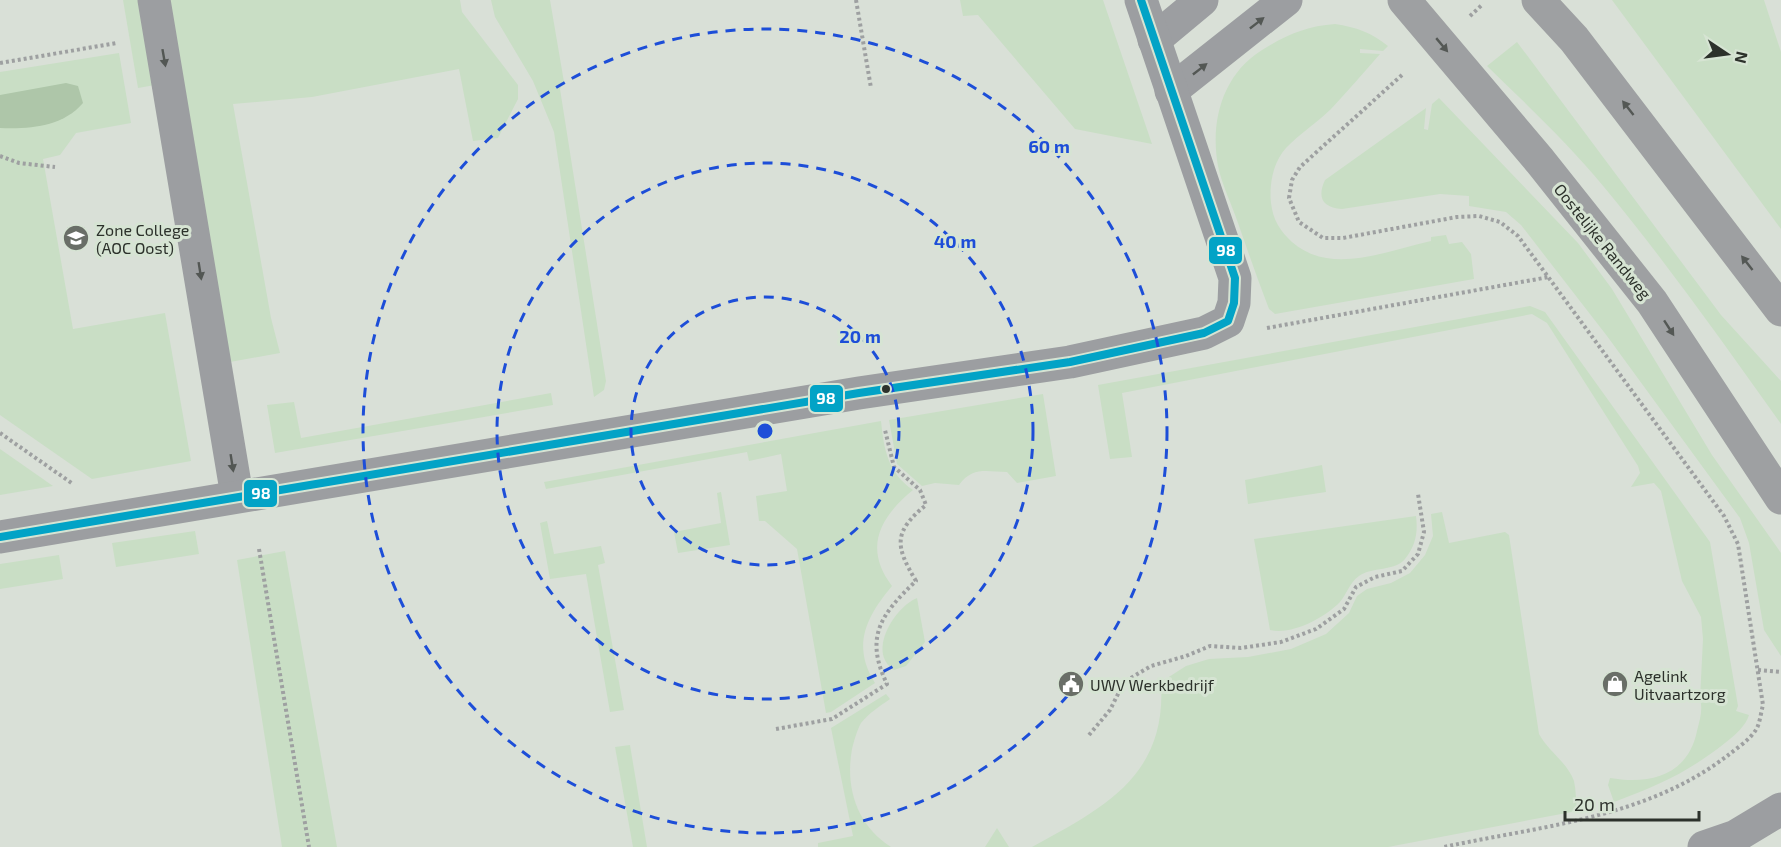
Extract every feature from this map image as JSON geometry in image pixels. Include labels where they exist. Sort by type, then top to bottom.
[{"type":"main road","name":"Oostelijke Randweg","points":[[1404,0],[1540,161],[1652,302],[1781,498]]},
{"type":"main road","points":[[1538,0],[1574,39],[1757,275],[1781,310]]},
{"type":"street","points":[[154,0],[237,496]]},
{"type":"street","points":[[0,537],[237,496],[1070,362],[1203,333],[1228,321],[1234,303],[1236,278],[1141,0]]},
{"type":"street","points":[[1154,40],[1202,0]]},
{"type":"street","points":[[1171,91],[1286,0]]},
{"type":"street","points":[[1704,847],[1739,841],[1781,809]]},
{"type":"path","points":[[856,0],[871,88]]},
{"type":"path","points":[[1470,16],[1483,4]]},
{"type":"path","points":[[0,63],[117,43]]},
{"type":"path","points":[[1402,75],[1300,167],[1292,180],[1289,198],[1299,222],[1323,238],[1343,238],[1479,216],[1500,222],[1518,236],[1724,516],[1738,544],[1762,705],[1758,727],[1742,744],[1691,781],[1654,799],[1610,812],[1444,847]]},
{"type":"path","points":[[0,156],[20,163],[55,167]]},
{"type":"path","points":[[1228,321],[1267,328],[1549,278]]},
{"type":"path","points":[[776,729],[832,719],[887,684],[875,652],[879,629],[891,604],[916,581],[903,560],[900,539],[908,520],[926,505],[920,490],[894,467],[889,454],[879,391]]},
{"type":"path","points":[[0,433],[80,488]]},
{"type":"path","points":[[1089,735],[1110,710],[1124,682],[1151,666],[1186,657],[1210,646],[1241,648],[1281,642],[1316,629],[1344,609],[1356,587],[1375,577],[1402,571],[1418,554],[1424,532],[1418,494]]},
{"type":"path","points":[[259,549],[309,847]]},
{"type":"path","points":[[1758,670],[1781,672]]},
{"type":"shaded area","points":[[123,0],[141,0],[155,85],[138,88]]},
{"type":"shaded area","points":[[170,0],[460,0],[462,12],[518,85],[518,99],[498,138],[473,141],[459,69],[312,97],[233,104],[271,318],[280,353],[230,362]]},
{"type":"shaded area","points":[[491,0],[550,0],[564,82],[560,89],[606,381],[604,390],[594,397],[554,132],[533,81],[495,17]]},
{"type":"shaded area","points":[[960,0],[1103,0],[1152,144],[1075,129],[978,15],[963,16]]},
{"type":"shaded area","points":[[1612,0],[1764,0],[1781,52],[1781,229]]},
{"type":"shaded area","points":[[1335,24],[1363,31],[1388,46],[1383,51],[1360,49],[1360,53],[1380,54],[1331,109],[1291,143],[1278,160],[1273,174],[1271,196],[1273,215],[1278,225],[1292,242],[1307,252],[1324,258],[1359,258],[1378,255],[1431,241],[1431,237],[1446,235],[1449,244],[1462,242],[1471,254],[1474,279],[1275,314],[1269,309],[1220,173],[1216,149],[1218,117],[1228,86],[1248,60],[1288,36],[1306,29]]},
{"type":"shaded area","points":[[1517,42],[1721,315],[1781,381],[1781,424],[1673,274],[1604,187],[1562,140],[1487,66]]},
{"type":"shaded area","name":"Zone College (AOC Oost)","points":[[119,53],[131,123],[76,133],[60,155],[43,159],[73,329],[165,313],[191,461],[92,479],[0,415],[0,72]]},
{"type":"shaded area","points":[[66,83],[78,86],[83,103],[75,111],[56,122],[45,125],[0,128],[0,95]]},
{"type":"shaded area","points":[[1439,98],[1578,243],[1612,289],[1712,455],[1781,553],[1781,656],[1764,630],[1749,543],[1740,518],[1607,336],[1521,225],[1506,212],[1469,206],[1469,196],[1440,194],[1342,209],[1330,206],[1323,201],[1321,192],[1325,180],[1426,108],[1424,129],[1428,130],[1432,104]]},
{"type":"shaded area","points":[[1530,306],[1545,312],[1710,542],[1738,706],[1736,711],[1749,715],[1736,734],[1698,762],[1659,784],[1614,802],[1608,785],[1610,778],[1640,780],[1666,774],[1685,758],[1692,746],[1701,711],[1703,639],[1701,617],[1682,581],[1661,491],[1654,483],[1631,487],[1640,473],[1638,466],[1547,323],[1532,314],[1122,393],[1132,457],[1110,459],[1098,385]]},
{"type":"shaded area","points":[[551,393],[553,405],[275,453],[267,405],[294,402],[301,438]]},
{"type":"shaded area","points":[[1043,394],[1056,476],[1017,483],[1007,472],[981,471],[970,475],[959,485],[935,483],[922,486],[897,464],[889,420]]},
{"type":"shaded area","points":[[881,421],[889,460],[898,476],[913,490],[892,511],[879,534],[878,559],[892,586],[875,608],[865,632],[864,656],[875,683],[826,713],[797,549],[765,521],[759,521],[756,496],[787,491],[781,454],[749,461],[747,452],[546,489],[544,482]]},
{"type":"shaded area","points":[[0,449],[53,486],[0,495]]},
{"type":"shaded area","points":[[1322,465],[1326,492],[1248,504],[1245,480]]},
{"type":"shaded area","points":[[721,492],[730,545],[678,553],[674,532],[721,523],[717,493]]},
{"type":"shaded area","points":[[1442,512],[1449,543],[1505,532],[1509,535],[1539,734],[1571,774],[1575,784],[1577,811],[1388,847],[1032,847],[1084,818],[1106,802],[1126,785],[1142,765],[1154,742],[1160,714],[1161,682],[1186,666],[1209,659],[1248,657],[1291,649],[1326,634],[1349,613],[1357,596],[1367,589],[1391,583],[1410,573],[1425,555],[1433,536],[1431,514]]},
{"type":"shaded area","points":[[1416,516],[1417,528],[1414,543],[1409,554],[1401,563],[1359,576],[1340,602],[1326,614],[1308,624],[1288,630],[1270,630],[1254,539]]},
{"type":"shaded area","points":[[547,521],[554,554],[601,546],[605,563],[598,565],[624,710],[610,712],[586,574],[550,579],[540,523]]},
{"type":"shaded area","points":[[195,531],[199,554],[116,567],[112,543]]},
{"type":"shaded area","points":[[285,551],[337,847],[282,847],[237,560]]},
{"type":"shaded area","points":[[59,555],[63,579],[0,589],[0,564]]},
{"type":"shaded area","points":[[917,598],[925,642],[906,666],[894,670],[886,662],[883,642],[893,620],[900,611]]},
{"type":"shaded area","points":[[886,694],[890,699],[868,716],[858,729],[852,749],[850,778],[856,804],[862,817],[879,838],[891,847],[818,847],[818,843],[853,836],[831,728]]},
{"type":"shaded area","points":[[630,745],[647,847],[633,847],[615,747]]},
{"type":"shaded area","points":[[997,828],[1009,847],[985,847]]},
{"type":"transit line","name":"98","points":[[0,537],[859,393],[1070,362],[1204,333],[1228,321],[1234,303],[1235,278],[1141,0]]},
{"type":"place","name":"Zone College (AOC Oost)","points":[[76,238]]},
{"type":"place","name":"UWV Werkbedrijf","points":[[1071,684]]},
{"type":"place","name":"Agelink Uitvaartzorg","points":[[1615,684]]}]
